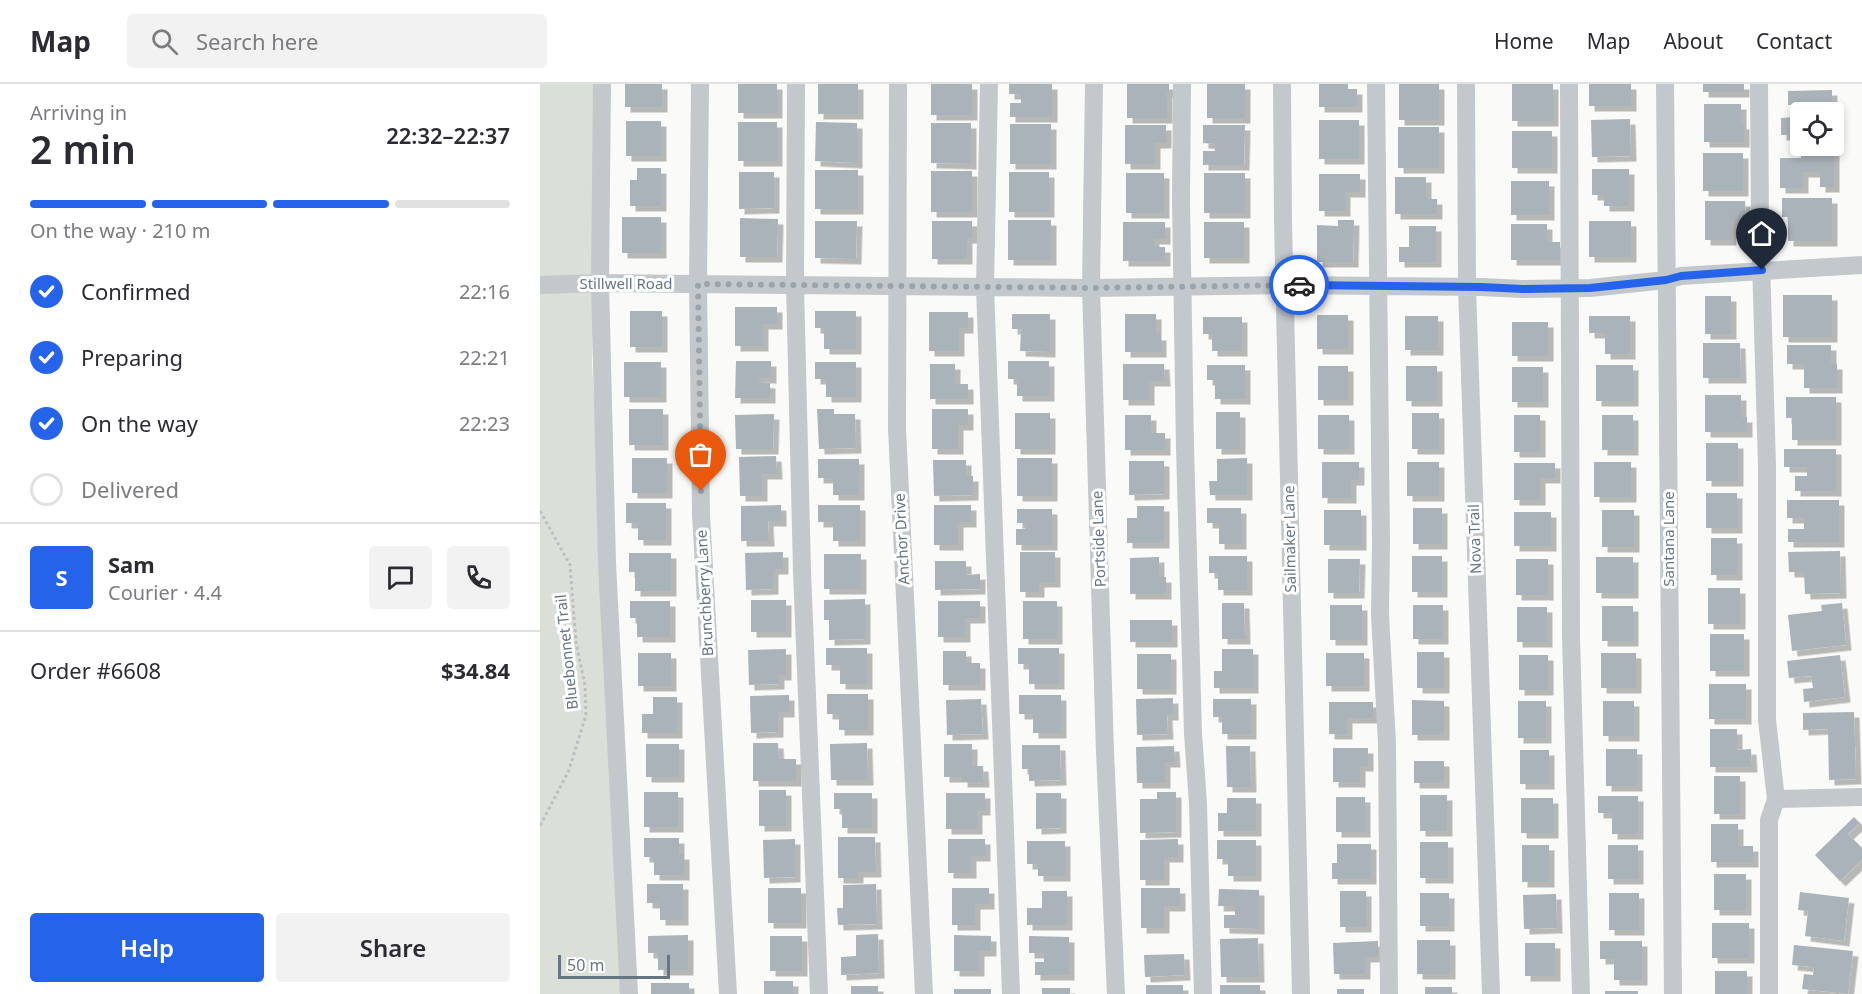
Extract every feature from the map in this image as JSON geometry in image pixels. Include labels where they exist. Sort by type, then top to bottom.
[{"type":"street","points":[[602,84],[600,283],[607,563],[629,994]]},
{"type":"street","name":"Brunchberry Lane","points":[[700,84],[698,284],[701,514],[728,994]]},
{"type":"street","points":[[796,84],[795,285],[802,571],[819,994]]},
{"type":"street","name":"Anchor Drive","points":[[898,84],[897,429],[924,994]]},
{"type":"street","points":[[989,84],[985,287],[1011,994]]},
{"type":"street","name":"Portside Lane","points":[[1094,84],[1091,288],[1104,752],[1116,994]]},
{"type":"street","points":[[1182,84],[1182,287],[1193,733],[1198,804],[1203,994]]},
{"type":"street","name":"Sailmaker Lane","points":[[1282,84],[1284,285],[1301,994]]},
{"type":"street","points":[[1376,84],[1380,615],[1388,743],[1389,994]]},
{"type":"street","name":"Nova Trail","points":[[1466,84],[1467,287],[1491,994]]},
{"type":"street","points":[[1569,84],[1571,637],[1581,994]]},
{"type":"street","name":"Santana Lane","points":[[1665,84],[1673,994]]},
{"type":"street","points":[[1759,84],[1767,466],[1767,720],[1776,799],[1769,820],[1769,994]]},
{"type":"street","name":"Stillwell Road","points":[[540,285],[600,283],[1091,288],[1284,285],[1590,288],[1666,280],[1681,276],[1862,265]]},
{"type":"street","points":[[1776,799],[1862,797]]},
{"type":"path","name":"Bluebonnet Trail","points":[[540,511],[570,565],[576,643],[585,686],[586,715],[569,770],[540,826]]},
{"type":"shaded area","points":[[540,84],[601,84],[592,362],[627,994],[540,994]]},
{"type":"building","points":[[625,84],[662,84],[662,107],[625,107]]},
{"type":"building","points":[[738,84],[777,84],[777,113],[738,113]]},
{"type":"building","points":[[818,84],[858,84],[858,114],[818,114]]},
{"type":"building","points":[[931,84],[972,84],[972,115],[931,115]]},
{"type":"building","points":[[1009,84],[1052,84],[1052,117],[1010,117],[1010,103],[1021,103],[1021,94],[1009,94]]},
{"type":"building","points":[[1127,84],[1169,84],[1167,118],[1127,118]]},
{"type":"building","points":[[1207,84],[1245,84],[1245,118],[1207,118]]},
{"type":"building","points":[[1319,84],[1348,84],[1348,89],[1357,89],[1357,107],[1319,107]]},
{"type":"building","points":[[1399,84],[1439,84],[1439,120],[1399,120]]},
{"type":"building","points":[[1512,84],[1553,84],[1553,121],[1512,121]]},
{"type":"building","points":[[1589,84],[1631,84],[1631,106],[1589,106]]},
{"type":"building","points":[[1703,84],[1744,84],[1744,92],[1703,92]]},
{"type":"building","points":[[1832,90],[1832,102],[1790,102],[1788,105],[1788,91]]},
{"type":"building","points":[[1704,104],[1741,104],[1744,142],[1704,142]]},
{"type":"building","points":[[1790,117],[1790,135],[1781,135],[1781,118]]},
{"type":"building","points":[[1630,119],[1631,156],[1592,157],[1591,120]]},
{"type":"building","points":[[1319,120],[1359,120],[1359,159],[1319,159]]},
{"type":"building","points":[[626,121],[661,121],[661,156],[626,156]]},
{"type":"building","points":[[738,122],[777,122],[777,161],[738,161]]},
{"type":"building","points":[[816,122],[857,123],[857,163],[815,161]]},
{"type":"building","points":[[931,123],[971,123],[971,164],[931,163]]},
{"type":"building","points":[[1010,124],[1051,124],[1051,164],[1010,164]]},
{"type":"building","points":[[1125,125],[1166,125],[1166,143],[1155,143],[1155,164],[1125,164]]},
{"type":"building","points":[[1203,125],[1245,125],[1244,165],[1203,165],[1203,151],[1215,151],[1215,144],[1203,143]]},
{"type":"building","points":[[1398,127],[1439,127],[1439,168],[1398,168]]},
{"type":"building","points":[[1512,131],[1552,131],[1552,168],[1512,168]]},
{"type":"building","points":[[1703,153],[1743,153],[1743,191],[1703,191]]},
{"type":"building","points":[[1801,156],[1834,156],[1834,187],[1820,187],[1820,172],[1803,172],[1803,188],[1780,188],[1780,158],[1801,158]]},
{"type":"building","points":[[637,168],[661,168],[661,206],[630,206],[630,180],[637,180]]},
{"type":"building","points":[[1592,169],[1629,169],[1629,206],[1604,206],[1604,195],[1592,195]]},
{"type":"building","points":[[815,170],[858,170],[858,209],[815,209]]},
{"type":"building","points":[[931,171],[972,171],[972,212],[931,212]]},
{"type":"building","points":[[739,172],[774,172],[774,208],[739,209]]},
{"type":"building","points":[[1009,172],[1049,172],[1049,212],[1009,212]]},
{"type":"building","points":[[1126,173],[1164,173],[1164,213],[1126,213]]},
{"type":"building","points":[[1204,173],[1245,173],[1245,213],[1204,213]]},
{"type":"building","points":[[1319,174],[1360,174],[1360,192],[1345,192],[1345,211],[1319,211]]},
{"type":"building","points":[[1395,177],[1426,177],[1426,199],[1437,199],[1437,214],[1395,214]]},
{"type":"building","points":[[1511,181],[1549,181],[1549,215],[1511,215]]},
{"type":"building","points":[[1782,198],[1832,198],[1832,241],[1788,241],[1788,217],[1782,217]]},
{"type":"building","points":[[1705,201],[1745,201],[1746,221],[1731,221],[1731,240],[1705,240]]},
{"type":"building","points":[[622,217],[661,217],[661,253],[622,253]]},
{"type":"building","points":[[740,218],[778,219],[777,257],[740,257]]},
{"type":"building","points":[[1008,220],[1051,220],[1051,260],[1008,260]]},
{"type":"building","points":[[1338,220],[1354,220],[1353,262],[1317,262],[1317,225],[1338,226]]},
{"type":"building","points":[[815,221],[857,221],[856,259],[815,258]]},
{"type":"building","points":[[932,221],[972,221],[972,238],[967,238],[967,259],[932,259]]},
{"type":"building","points":[[1589,221],[1631,221],[1631,257],[1589,257]]},
{"type":"building","points":[[1123,222],[1165,222],[1165,239],[1154,239],[1154,247],[1165,247],[1165,261],[1123,261]]},
{"type":"building","points":[[1204,222],[1244,222],[1244,258],[1204,258]]},
{"type":"building","points":[[1511,224],[1547,224],[1547,242],[1560,242],[1560,260],[1511,260]]},
{"type":"building","points":[[1409,226],[1436,226],[1436,262],[1399,262],[1399,247],[1409,247]]},
{"type":"building","points":[[1783,295],[1832,295],[1832,337],[1783,337]]},
{"type":"building","points":[[1705,296],[1731,296],[1731,334],[1705,334]]},
{"type":"building","points":[[735,307],[777,307],[777,324],[763,324],[763,346],[735,346]]},
{"type":"building","points":[[630,311],[662,311],[662,347],[630,347]]},
{"type":"building","points":[[815,311],[856,311],[856,349],[824,349],[824,328],[815,328]]},
{"type":"building","points":[[929,312],[968,312],[968,328],[959,328],[959,351],[929,351]]},
{"type":"building","points":[[1012,314],[1050,314],[1050,352],[1020,351],[1021,329],[1012,329]]},
{"type":"building","points":[[1125,314],[1156,314],[1156,335],[1161,335],[1161,352],[1125,352]]},
{"type":"building","points":[[1317,315],[1348,315],[1348,349],[1317,349]]},
{"type":"building","points":[[1405,316],[1438,316],[1438,350],[1405,350]]},
{"type":"building","points":[[1589,316],[1630,316],[1630,354],[1605,354],[1605,333],[1589,333]]},
{"type":"building","points":[[1203,317],[1242,317],[1242,351],[1212,351],[1212,334],[1203,334]]},
{"type":"building","points":[[1512,322],[1548,322],[1548,356],[1512,356]]},
{"type":"building","points":[[1703,343],[1740,343],[1741,378],[1703,378]]},
{"type":"building","points":[[1787,345],[1831,345],[1831,364],[1837,364],[1837,388],[1804,388],[1804,364],[1787,364]]},
{"type":"building","points":[[736,361],[771,361],[771,378],[759,378],[759,382],[770,383],[770,398],[735,398]]},
{"type":"building","points":[[1008,361],[1049,361],[1049,396],[1017,396],[1017,379],[1008,379]]},
{"type":"building","points":[[624,362],[661,362],[661,397],[624,397]]},
{"type":"building","points":[[815,362],[856,362],[856,397],[826,397],[826,379],[815,379]]},
{"type":"building","points":[[930,364],[955,364],[955,384],[968,384],[968,399],[930,399]]},
{"type":"building","points":[[1123,364],[1164,364],[1165,381],[1149,381],[1149,400],[1123,400]]},
{"type":"building","points":[[1207,365],[1245,365],[1245,399],[1215,399],[1215,380],[1207,380]]},
{"type":"building","points":[[1596,365],[1633,365],[1633,401],[1596,401]]},
{"type":"building","points":[[1318,366],[1348,366],[1348,400],[1318,400]]},
{"type":"building","points":[[1406,366],[1437,366],[1437,401],[1406,401]]},
{"type":"building","points":[[1512,367],[1543,367],[1543,402],[1512,402]]},
{"type":"building","points":[[1705,395],[1741,395],[1741,417],[1747,417],[1747,432],[1705,432]]},
{"type":"building","points":[[1786,397],[1836,397],[1836,440],[1792,440],[1792,418],[1786,418]]},
{"type":"building","points":[[629,409],[663,409],[663,445],[629,445]]},
{"type":"building","points":[[817,409],[834,409],[834,414],[855,414],[856,448],[819,449]]},
{"type":"building","points":[[932,409],[968,409],[968,425],[958,425],[958,449],[932,449]]},
{"type":"building","points":[[1216,412],[1240,412],[1240,449],[1216,449]]},
{"type":"building","points":[[1015,413],[1050,413],[1050,449],[1015,449]]},
{"type":"building","points":[[1412,413],[1439,413],[1439,449],[1412,449]]},
{"type":"building","points":[[774,414],[773,449],[736,449],[735,415]]},
{"type":"building","points":[[1125,415],[1151,415],[1151,433],[1165,433],[1165,450],[1125,450]]},
{"type":"building","points":[[1318,415],[1349,415],[1349,449],[1318,449]]},
{"type":"building","points":[[1514,415],[1540,415],[1540,452],[1514,452]]},
{"type":"building","points":[[1602,415],[1633,415],[1633,450],[1602,450]]},
{"type":"building","points":[[1706,443],[1738,443],[1738,481],[1706,481]]},
{"type":"building","points":[[1784,449],[1836,449],[1836,491],[1795,491],[1795,476],[1807,476],[1807,467],[1784,467]]},
{"type":"building","points":[[776,456],[777,474],[762,474],[762,496],[740,496],[739,457]]},
{"type":"building","points":[[632,458],[667,458],[667,493],[632,493]]},
{"type":"building","points":[[1017,458],[1052,458],[1052,496],[1017,496]]},
{"type":"building","points":[[1247,458],[1247,495],[1210,495],[1209,481],[1217,481],[1217,459]]},
{"type":"building","points":[[818,459],[859,459],[859,495],[833,495],[833,478],[818,478]]},
{"type":"building","points":[[933,460],[966,460],[966,476],[973,476],[973,495],[934,496]]},
{"type":"building","points":[[1129,461],[1164,461],[1164,494],[1129,495]]},
{"type":"building","points":[[1322,462],[1359,462],[1359,480],[1351,480],[1351,498],[1322,498]]},
{"type":"building","points":[[1407,462],[1439,462],[1439,496],[1407,496]]},
{"type":"building","points":[[1594,462],[1631,462],[1631,497],[1594,497]]},
{"type":"building","points":[[1514,463],[1555,463],[1555,478],[1540,478],[1540,500],[1514,500]]},
{"type":"building","points":[[1706,493],[1737,493],[1737,528],[1706,528]]},
{"type":"building","points":[[1787,500],[1839,500],[1839,542],[1788,542],[1788,529],[1804,529],[1804,518],[1787,518]]},
{"type":"building","points":[[626,503],[666,503],[666,540],[638,540],[638,523],[626,523]]},
{"type":"building","points":[[781,505],[781,521],[768,521],[769,541],[741,541],[741,506]]},
{"type":"building","points":[[818,505],[860,505],[860,541],[833,541],[833,522],[818,522]]},
{"type":"building","points":[[934,505],[971,505],[971,522],[958,522],[958,545],[934,545]]},
{"type":"building","points":[[1137,506],[1164,506],[1164,543],[1127,543],[1127,518],[1137,518]]},
{"type":"building","points":[[1207,508],[1241,508],[1241,544],[1219,544],[1219,523],[1207,523]]},
{"type":"building","points":[[1413,508],[1442,508],[1442,544],[1413,544]]},
{"type":"building","points":[[1017,509],[1052,509],[1052,545],[1016,545],[1016,529],[1025,529],[1025,523],[1017,523]]},
{"type":"building","points":[[1324,510],[1361,510],[1361,545],[1324,545]]},
{"type":"building","points":[[1602,510],[1634,510],[1634,547],[1602,547]]},
{"type":"building","points":[[1514,512],[1551,512],[1551,546],[1514,546]]},
{"type":"building","points":[[1711,538],[1737,538],[1737,575],[1711,575]]},
{"type":"building","points":[[1840,551],[1841,593],[1805,594],[1804,572],[1789,572],[1788,552]]},
{"type":"building","points":[[783,552],[783,569],[773,569],[773,589],[746,590],[745,553]]},
{"type":"building","points":[[1020,552],[1055,552],[1055,582],[1039,582],[1039,592],[1020,592]]},
{"type":"building","points":[[629,553],[671,553],[671,591],[635,591],[635,572],[629,572]]},
{"type":"building","points":[[824,554],[861,554],[861,589],[824,589]]},
{"type":"building","points":[[1209,556],[1247,556],[1247,590],[1218,590],[1218,573],[1209,573]]},
{"type":"building","points":[[1412,556],[1442,556],[1442,592],[1412,592]]},
{"type":"building","points":[[1159,557],[1159,577],[1166,577],[1166,594],[1130,594],[1130,558]]},
{"type":"building","points":[[1596,557],[1633,557],[1633,593],[1596,593]]},
{"type":"building","points":[[1328,559],[1360,559],[1359,593],[1328,593]]},
{"type":"building","points":[[1516,559],[1548,559],[1548,595],[1516,595]]},
{"type":"building","points":[[935,561],[966,561],[966,575],[980,574],[980,589],[935,590]]},
{"type":"building","points":[[1708,588],[1740,588],[1740,624],[1708,624]]},
{"type":"building","points":[[865,599],[865,639],[829,640],[829,620],[824,620],[824,600]]},
{"type":"building","points":[[751,600],[786,600],[786,632],[751,632]]},
{"type":"building","points":[[630,601],[670,601],[670,637],[637,637],[637,618],[630,618]]},
{"type":"building","points":[[938,601],[980,601],[980,618],[965,618],[965,637],[938,637]]},
{"type":"building","points":[[1023,601],[1057,601],[1057,639],[1023,639]]},
{"type":"building","points":[[1222,603],[1244,603],[1245,639],[1222,639]]},
{"type":"building","points":[[1842,603],[1846,645],[1792,651],[1788,615],[1822,611],[1821,605]]},
{"type":"building","points":[[1330,605],[1362,605],[1362,640],[1330,640]]},
{"type":"building","points":[[1413,605],[1443,605],[1443,639],[1413,639]]},
{"type":"building","points":[[1602,606],[1633,606],[1633,641],[1602,641]]},
{"type":"building","points":[[1517,607],[1547,607],[1547,642],[1517,642]]},
{"type":"building","points":[[1130,620],[1172,620],[1172,642],[1130,642]]},
{"type":"building","points":[[1710,634],[1744,634],[1744,671],[1710,671]]},
{"type":"building","points":[[826,648],[867,648],[867,684],[840,684],[840,665],[826,665]]},
{"type":"building","points":[[1018,648],[1059,648],[1059,684],[1029,684],[1029,664],[1018,664]]},
{"type":"building","points":[[786,649],[786,675],[779,675],[779,684],[749,685],[748,650]]},
{"type":"building","points":[[1222,649],[1253,649],[1253,688],[1214,688],[1214,671],[1222,671]]},
{"type":"building","points":[[943,651],[966,651],[966,663],[980,663],[980,685],[943,685]]},
{"type":"building","points":[[1417,652],[1444,652],[1444,688],[1417,688]]},
{"type":"building","points":[[638,653],[671,653],[671,686],[638,686]]},
{"type":"building","points":[[1326,653],[1364,653],[1364,686],[1326,686]]},
{"type":"building","points":[[1601,653],[1636,653],[1636,688],[1601,688]]},
{"type":"building","points":[[1137,654],[1171,654],[1171,689],[1137,689]]},
{"type":"building","points":[[1519,655],[1548,655],[1548,690],[1519,690]]},
{"type":"building","points":[[1840,655],[1845,697],[1804,702],[1803,689],[1813,688],[1811,676],[1789,678],[1787,661]]},
{"type":"building","points":[[1709,684],[1746,684],[1746,719],[1709,719]]},
{"type":"building","points":[[827,694],[868,694],[868,730],[839,730],[839,714],[827,714]]},
{"type":"building","points":[[789,695],[789,712],[778,712],[778,732],[751,733],[750,696]]},
{"type":"building","points":[[1019,695],[1061,695],[1061,733],[1033,733],[1033,714],[1019,714]]},
{"type":"building","points":[[653,697],[677,697],[677,733],[642,733],[642,714],[653,714]]},
{"type":"building","points":[[1173,698],[1173,715],[1167,715],[1168,734],[1137,735],[1136,699]]},
{"type":"building","points":[[981,699],[983,734],[947,735],[946,700]]},
{"type":"building","points":[[1213,699],[1251,699],[1251,734],[1222,734],[1222,717],[1213,717]]},
{"type":"building","points":[[1412,700],[1444,701],[1444,735],[1412,735]]},
{"type":"building","points":[[1518,701],[1546,701],[1546,738],[1518,738]]},
{"type":"building","points":[[1603,701],[1634,701],[1634,736],[1603,736]]},
{"type":"building","points":[[1329,702],[1373,702],[1373,718],[1347,718],[1347,734],[1329,734]]},
{"type":"building","points":[[1854,712],[1856,779],[1829,780],[1828,729],[1803,730],[1803,713]]},
{"type":"building","points":[[1710,729],[1737,729],[1737,750],[1751,749],[1752,767],[1710,767]]},
{"type":"building","points":[[753,743],[778,743],[779,759],[796,759],[796,781],[753,781]]},
{"type":"building","points":[[867,743],[868,780],[831,780],[830,744]]},
{"type":"building","points":[[646,744],[679,744],[679,777],[646,777]]},
{"type":"building","points":[[944,744],[972,744],[972,766],[983,766],[984,782],[962,782],[962,777],[944,777]]},
{"type":"building","points":[[1022,745],[1060,745],[1061,780],[1029,781],[1029,769],[1022,769]]},
{"type":"building","points":[[1174,746],[1175,762],[1165,762],[1165,783],[1137,783],[1136,747]]},
{"type":"building","points":[[1226,746],[1250,746],[1251,787],[1227,787]]},
{"type":"building","points":[[1333,748],[1368,748],[1368,766],[1360,766],[1360,782],[1333,782]]},
{"type":"building","points":[[1606,749],[1637,749],[1637,786],[1606,786]]},
{"type":"building","points":[[1520,750],[1549,750],[1549,784],[1520,784]]},
{"type":"building","points":[[1414,761],[1444,761],[1444,783],[1414,783]]},
{"type":"building","points":[[1714,776],[1740,776],[1740,814],[1714,814]]},
{"type":"building","points":[[759,790],[786,790],[786,826],[759,826]]},
{"type":"building","points":[[644,792],[678,792],[678,827],[644,827]]},
{"type":"building","points":[[1157,792],[1176,792],[1176,832],[1140,833],[1140,799],[1157,799]]},
{"type":"building","points":[[834,793],[872,793],[872,828],[842,828],[842,809],[834,809]]},
{"type":"building","points":[[946,793],[985,793],[985,810],[977,810],[977,829],[946,829]]},
{"type":"building","points":[[1036,793],[1061,793],[1061,828],[1036,829]]},
{"type":"building","points":[[1420,795],[1447,795],[1447,831],[1420,831]]},
{"type":"building","points":[[1598,796],[1638,796],[1638,834],[1612,834],[1612,813],[1598,813]]},
{"type":"building","points":[[1336,797],[1365,797],[1365,832],[1336,832]]},
{"type":"building","points":[[1227,798],[1256,798],[1256,831],[1218,831],[1218,813],[1227,813]]},
{"type":"building","points":[[1521,798],[1553,798],[1553,833],[1521,833]]},
{"type":"building","points":[[1854,817],[1860,823],[1848,834],[1862,848],[1862,860],[1840,881],[1815,855]]},
{"type":"building","points":[[1711,824],[1738,824],[1738,846],[1753,846],[1753,862],[1711,862]]},
{"type":"building","points":[[838,837],[875,837],[876,872],[858,872],[858,878],[838,878]]},
{"type":"building","points":[[644,838],[679,838],[679,854],[684,854],[684,875],[654,875],[654,857],[644,857]]},
{"type":"building","points":[[795,839],[795,877],[764,878],[763,840]]},
{"type":"building","points":[[948,839],[985,839],[985,856],[971,856],[971,873],[948,873]]},
{"type":"building","points":[[1178,839],[1178,857],[1164,857],[1164,880],[1140,880],[1140,840]]},
{"type":"building","points":[[1217,840],[1256,840],[1256,876],[1228,876],[1228,859],[1217,859]]},
{"type":"building","points":[[1027,841],[1065,841],[1065,876],[1038,876],[1038,864],[1027,864]]},
{"type":"building","points":[[1420,842],[1448,842],[1448,878],[1420,878]]},
{"type":"building","points":[[1337,844],[1371,844],[1371,879],[1332,879],[1332,863],[1337,863]]},
{"type":"building","points":[[1522,845],[1549,845],[1549,882],[1522,882]]},
{"type":"building","points":[[1608,845],[1638,845],[1638,879],[1608,879]]},
{"type":"building","points":[[1714,874],[1746,874],[1746,910],[1714,910]]},
{"type":"building","points":[[647,884],[683,884],[683,920],[660,920],[660,903],[647,903]]},
{"type":"building","points":[[876,884],[877,924],[838,925],[837,908],[843,908],[843,885]]},
{"type":"building","points":[[768,888],[801,888],[801,923],[768,923]]},
{"type":"building","points":[[952,888],[989,888],[989,904],[975,904],[975,925],[952,925]]},
{"type":"building","points":[[1141,888],[1180,888],[1180,906],[1164,906],[1164,928],[1141,928]]},
{"type":"building","points":[[1219,889],[1259,890],[1259,929],[1224,928],[1224,915],[1235,915],[1235,906],[1218,906]]},
{"type":"building","points":[[1042,891],[1067,891],[1067,925],[1027,925],[1027,908],[1042,908]]},
{"type":"building","points":[[1340,891],[1366,891],[1366,927],[1340,927]]},
{"type":"building","points":[[1800,892],[1849,898],[1844,941],[1805,936],[1808,911],[1798,910]]},
{"type":"building","points":[[1420,893],[1449,893],[1449,926],[1420,926]]},
{"type":"building","points":[[1609,893],[1639,893],[1639,930],[1609,930]]},
{"type":"building","points":[[1556,894],[1557,928],[1524,929],[1523,895]]},
{"type":"building","points":[[1712,923],[1749,923],[1749,958],[1712,958]]},
{"type":"building","points":[[878,934],[879,973],[841,975],[841,957],[856,956],[856,935]]},
{"type":"building","points":[[688,935],[688,970],[658,970],[658,953],[648,953],[648,936]]},
{"type":"building","points":[[954,935],[991,936],[991,951],[979,951],[979,971],[954,971]]},
{"type":"building","points":[[770,936],[802,936],[802,971],[770,971]]},
{"type":"building","points":[[1029,936],[1069,937],[1069,975],[1035,975],[1035,962],[1044,962],[1044,953],[1029,953]]},
{"type":"building","points":[[1258,938],[1259,977],[1221,977],[1220,939]]},
{"type":"building","points":[[1417,940],[1450,940],[1450,974],[1417,974]]},
{"type":"building","points":[[1378,941],[1378,957],[1365,957],[1365,974],[1334,974],[1333,943]]},
{"type":"building","points":[[1600,941],[1642,941],[1642,980],[1614,980],[1614,959],[1600,959]]},
{"type":"building","points":[[1525,943],[1555,943],[1555,976],[1525,976]]},
{"type":"building","points":[[1794,945],[1853,951],[1848,994],[1802,989],[1804,974],[1813,975],[1814,967],[1792,965]]},
{"type":"building","points":[[1184,954],[1185,975],[1145,977],[1144,955]]},
{"type":"building","points":[[1715,971],[1747,971],[1747,994],[1715,994]]},
{"type":"building","points":[[764,981],[793,981],[793,994],[764,994]]},
{"type":"building","points":[[651,983],[689,983],[689,994],[651,994]]},
{"type":"building","points":[[1146,985],[1183,985],[1183,994],[1146,994]]},
{"type":"building","points":[[1220,985],[1260,985],[1260,994],[1220,994]]},
{"type":"building","points":[[851,986],[878,986],[878,994],[851,994]]},
{"type":"building","points":[[1425,987],[1452,987],[1452,994],[1425,994]]},
{"type":"building","points":[[1042,988],[1070,988],[1070,994],[1042,994]]},
{"type":"building","points":[[954,989],[991,989],[991,994],[954,994]]},
{"type":"building","points":[[1337,989],[1364,989],[1364,994],[1337,994]]},
{"type":"building","points":[[1605,991],[1638,991],[1638,994],[1605,994]]},
{"type":"way so far","points":[[701,491],[698,284],[1091,288],[1299,285]]},
{"type":"route","points":[[1299,285],[1590,288],[1666,280],[1681,276],[1762,270]]}]
